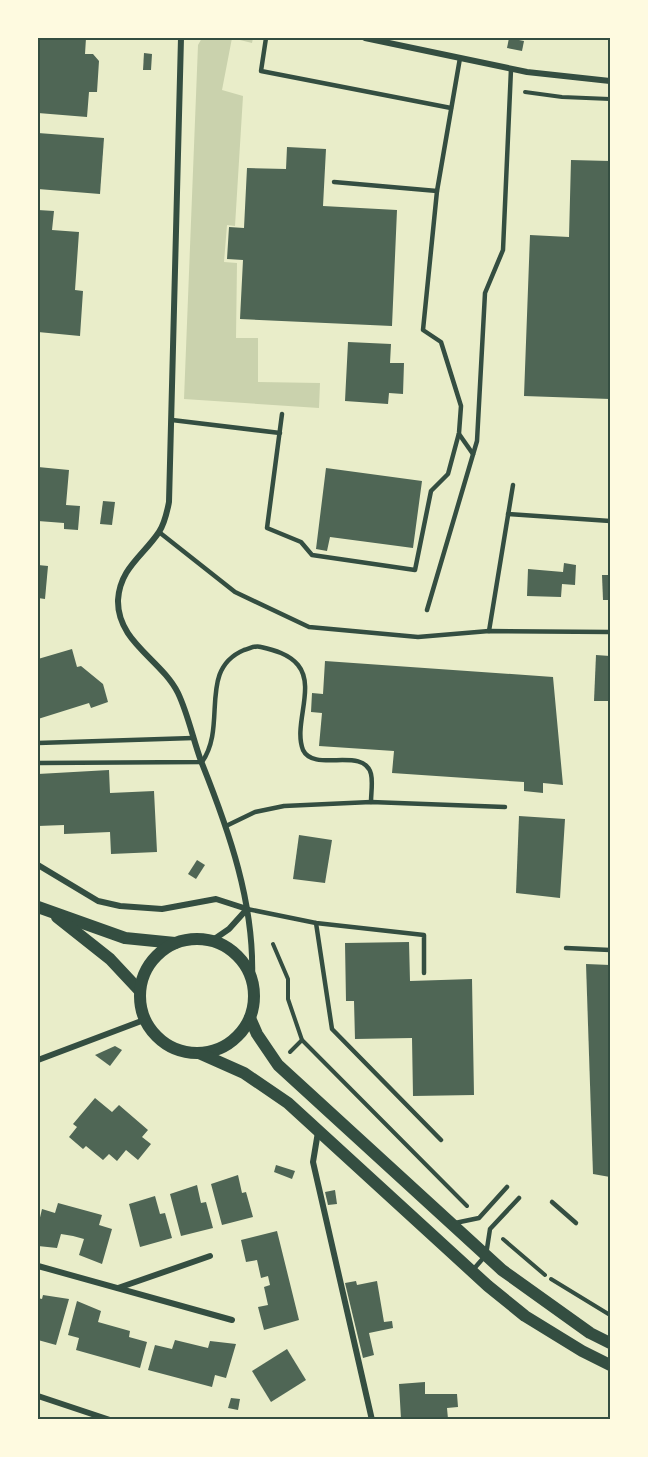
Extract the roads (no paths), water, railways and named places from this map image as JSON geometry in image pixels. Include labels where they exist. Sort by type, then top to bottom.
[{"type":"main road","points":[[38,907],[125,938],[175,943]]},
{"type":"main road","points":[[53,914],[110,959],[140,990]]},
{"type":"main road","points":[[187,939],[213,940],[230,949],[244,962],[252,980],[254,1005],[242,1032],[230,1043],[215,1051],[182,1052],[166,1045],[153,1034],[144,1020],[140,990],[143,975],[161,950],[175,943],[187,939]]},
{"type":"main road","points":[[250,1018],[257,1034],[278,1065],[451,1224],[531,1293],[610,1343]]},
{"type":"main road","points":[[199,1053],[261,1083],[330,1139],[472,1271],[525,1316],[582,1351],[610,1365]]},
{"type":"street","points":[[181,38],[169,502],[159,532],[132,562],[120,582],[118,602],[124,627],[138,648],[163,669],[178,693],[226,826],[252,930],[252,980]]},
{"type":"street","points":[[364,38],[511,69],[610,81]]},
{"type":"street","points":[[38,865],[98,901],[120,906],[162,909],[216,899],[247,909]]},
{"type":"street","points":[[213,940],[238,921],[247,909]]},
{"type":"street","points":[[38,1060],[144,1020]]},
{"type":"street","points":[[318,1129],[313,1162],[372,1419]]},
{"type":"street","points":[[117,1288],[210,1256]]},
{"type":"street","points":[[38,1266],[232,1320]]},
{"type":"street","points":[[38,1396],[110,1419]]},
{"type":"lane","points":[[266,38],[261,71],[451,108]]},
{"type":"lane","points":[[282,414],[267,528],[301,542],[312,555],[415,570],[431,491],[448,474],[459,433],[461,406],[441,342],[423,330],[437,192],[460,58]]},
{"type":"lane","points":[[427,610],[473,454],[480,420],[485,293],[504,250],[511,69]]},
{"type":"lane","points":[[334,182],[437,192]]},
{"type":"lane","points":[[172,420],[280,433]]},
{"type":"lane","points":[[459,433],[473,454]]},
{"type":"lane","points":[[489,631],[513,485]]},
{"type":"lane","points":[[508,514],[610,521]]},
{"type":"lane","points":[[159,532],[235,592],[309,627],[418,637],[489,631],[610,632]]},
{"type":"lane","points":[[38,763],[201,762],[211,749],[214,734],[218,676],[231,656],[256,646],[279,651],[298,665],[304,684],[301,743],[304,753],[312,758],[357,762],[366,765],[371,773],[371,802]]},
{"type":"lane","points":[[38,743],[194,738]]},
{"type":"lane","points":[[226,826],[255,813],[284,806],[371,802],[505,807]]},
{"type":"lane","points":[[247,909],[316,923],[424,935],[424,973]]},
{"type":"lane","points":[[316,923],[332,1029],[441,1140]]},
{"type":"lane","points":[[566,948],[610,950]]},
{"type":"lane","points":[[451,1224],[479,1218],[507,1187]]},
{"type":"lane","points":[[472,1271],[486,1255],[489,1229],[519,1198]]},
{"type":"lane","points":[[552,1202],[576,1223]]}]
